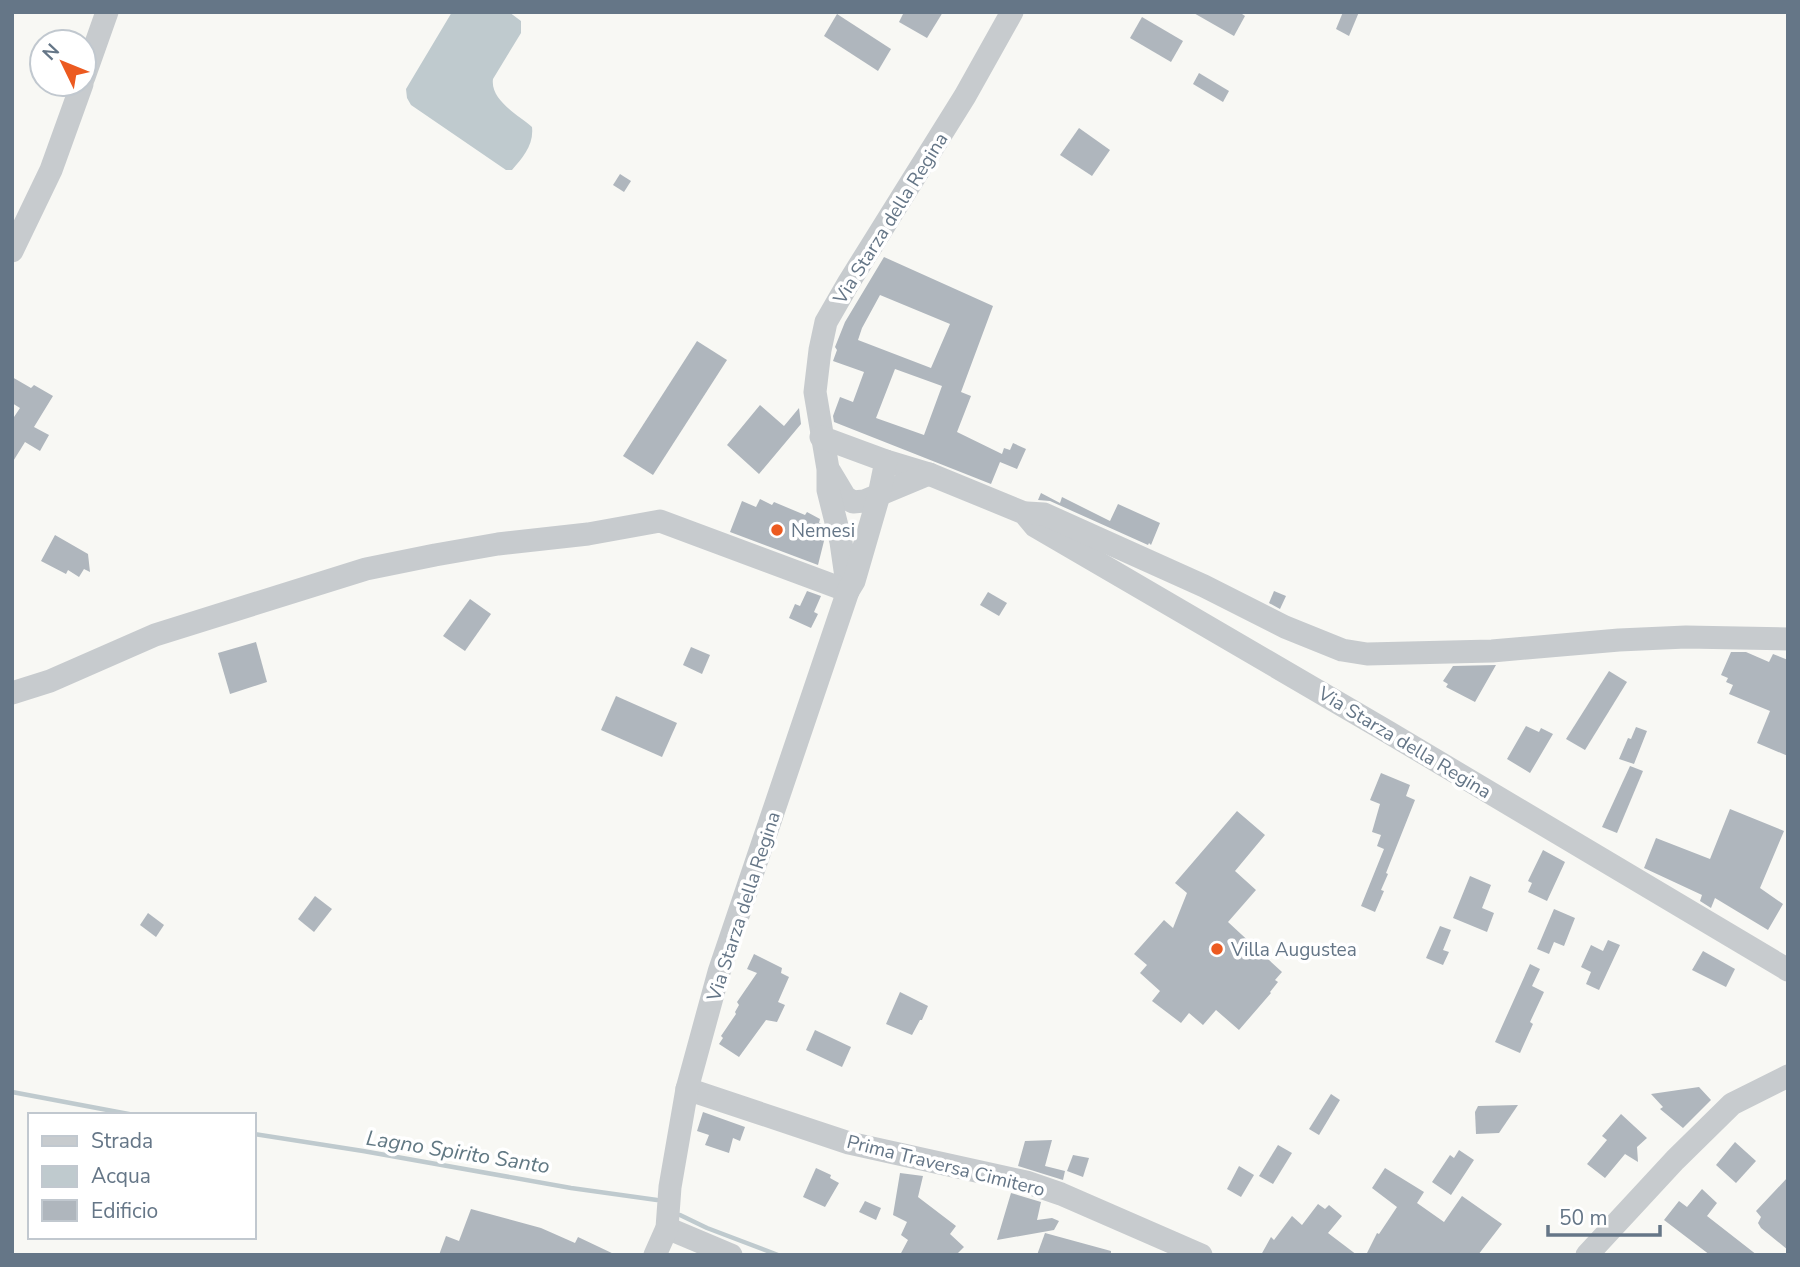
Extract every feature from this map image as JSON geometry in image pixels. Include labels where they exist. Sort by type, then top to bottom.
[{"type":"street","points":[[98,37],[107,12]]},
{"type":"street","name":"Via Starza della Regina","points":[[848,591],[841,542],[828,490],[828,469],[815,392],[820,350],[827,323],[849,282],[965,96],[1012,12]]},
{"type":"street","points":[[12,251],[51,170],[77,98]]},
{"type":"street","name":"Via Starza della Regina","points":[[821,437],[929,474],[1024,513],[1044,514],[1204,586],[1285,627],[1342,650],[1367,654],[1492,651],[1646,639],[1788,639]]},
{"type":"street","name":"Via Starza della Regina","points":[[655,1255],[667,1228],[670,1187],[687,1089],[719,972],[848,591],[854,581],[886,461]]},
{"type":"street","name":"Via Starza della Regina","points":[[828,469],[845,497],[853,502],[864,501],[929,474]]},
{"type":"street","name":"Via Starza della Regina","points":[[1024,513],[1035,526],[1788,970]]},
{"type":"street","points":[[12,693],[50,681],[155,635],[366,569],[460,550],[588,534],[660,521],[848,591]]},
{"type":"street","points":[[1587,1255],[1675,1160],[1732,1104],[1788,1076]]},
{"type":"street","name":"Prima Traversa Cimitero","points":[[687,1089],[849,1143],[1026,1182],[1061,1194],[1200,1255]]},
{"type":"street","points":[[667,1228],[730,1255]]},
{"type":"water","points":[[452,12],[509,12],[521,21],[521,33],[493,79],[493,87],[500,100],[532,127],[529,145],[512,170],[506,170],[411,105],[407,98],[406,89]]},
{"type":"building","points":[[904,12],[943,12],[927,38],[899,22]]},
{"type":"building","points":[[1192,12],[1239,12],[1245,16],[1234,36]]},
{"type":"building","points":[[1343,12],[1359,12],[1349,36],[1336,29]]},
{"type":"building","points":[[837,14],[891,49],[878,71],[824,36]]},
{"type":"building","points":[[1142,17],[1183,41],[1171,62],[1130,38]]},
{"type":"building","points":[[1199,73],[1229,91],[1223,102],[1193,84]]},
{"type":"building","points":[[1079,128],[1110,150],[1092,176],[1060,155]]},
{"type":"building","points":[[620,174],[631,181],[624,192],[613,185]]},
{"type":"building","points":[[884,257],[993,306],[961,392],[971,396],[957,432],[1002,454],[1004,448],[1010,450],[1013,443],[1026,449],[1017,469],[1000,462],[991,484],[834,422],[833,416],[840,397],[853,402],[864,372],[833,361],[837,350],[835,347],[845,322]],"holes":[[[880,295],[950,324],[931,368],[858,340]],[[895,369],[942,386],[924,435],[876,418]]]},
{"type":"building","points":[[697,341],[727,360],[653,475],[623,456]]},
{"type":"building","points":[[12,377],[53,396],[34,427],[49,435],[40,451],[25,442],[12,463],[12,420],[20,408],[12,403]]},
{"type":"building","points":[[760,405],[784,426],[799,408],[801,424],[759,474],[727,445]]},
{"type":"building","points":[[1041,493],[1060,503],[1062,497],[1110,521],[1118,504],[1160,523],[1151,545],[1148,545],[1050,501],[1038,500]]},
{"type":"building","name":"Nemesi","points":[[760,499],[805,515],[807,512],[820,519],[825,537],[818,565],[730,532],[742,501],[756,507]]},
{"type":"building","points":[[55,535],[88,554],[90,572],[84,569],[79,577],[68,570],[66,574],[41,561]]},
{"type":"building","points":[[807,591],[821,596],[814,612],[818,614],[811,628],[789,618],[795,604],[800,606]]},
{"type":"building","points":[[1274,591],[1286,596],[1280,609],[1269,603]]},
{"type":"building","points":[[988,592],[1007,603],[999,616],[980,605]]},
{"type":"building","points":[[470,599],[491,614],[465,651],[443,636]]},
{"type":"building","points":[[256,642],[267,682],[230,694],[218,653]]},
{"type":"building","points":[[691,647],[710,655],[702,674],[683,665]]},
{"type":"building","points":[[1731,652],[1746,652],[1769,662],[1773,654],[1788,660],[1788,756],[1757,743],[1770,711],[1729,694],[1733,685],[1726,682],[1728,678],[1721,675]]},
{"type":"building","points":[[1496,665],[1475,702],[1446,687],[1448,684],[1443,681],[1453,666]]},
{"type":"building","points":[[1609,671],[1627,682],[1585,750],[1566,739]]},
{"type":"building","points":[[616,696],[677,723],[662,757],[601,730]]},
{"type":"building","points":[[1526,726],[1539,732],[1541,728],[1553,734],[1530,773],[1507,759]]},
{"type":"building","points":[[1636,727],[1647,731],[1634,764],[1619,759]]},
{"type":"building","points":[[1630,766],[1643,771],[1617,833],[1602,827]]},
{"type":"building","points":[[1381,773],[1410,785],[1406,796],[1415,800],[1386,873],[1388,874],[1381,890],[1384,891],[1375,912],[1361,906],[1384,849],[1377,846],[1381,835],[1372,832],[1380,804],[1370,800]]},
{"type":"building","points":[[1730,809],[1784,831],[1760,888],[1783,904],[1768,930],[1715,898],[1711,908],[1700,901],[1702,895],[1644,868],[1656,838],[1710,859]]},
{"type":"building","points":[[1237,811],[1265,835],[1235,871],[1256,890],[1228,922],[1282,972],[1275,980],[1278,982],[1271,993],[1239,1030],[1216,1010],[1203,1025],[1189,1013],[1181,1023],[1152,1001],[1160,991],[1140,973],[1147,965],[1134,954],[1164,920],[1173,928],[1187,893],[1175,883]]},
{"type":"building","points":[[1543,850],[1565,862],[1547,901],[1528,892],[1532,883],[1528,881]]},
{"type":"building","points":[[1470,876],[1491,885],[1482,908],[1494,913],[1487,932],[1453,918]]},
{"type":"building","points":[[315,896],[332,909],[314,932],[298,919]]},
{"type":"building","points":[[1554,909],[1575,918],[1564,946],[1554,942],[1549,954],[1537,949]]},
{"type":"building","points":[[148,913],[164,925],[156,937],[140,925]]},
{"type":"building","points":[[1440,926],[1451,930],[1443,950],[1449,952],[1443,965],[1426,958]]},
{"type":"building","points":[[1608,940],[1620,945],[1599,990],[1586,984],[1591,972],[1581,967],[1591,945],[1603,951]]},
{"type":"building","points":[[1703,951],[1735,969],[1726,987],[1692,970]]},
{"type":"building","points":[[754,954],[782,968],[781,973],[789,977],[778,1002],[785,1005],[777,1022],[766,1020],[739,1057],[719,1044],[723,1038],[721,1036],[736,1014],[739,1005],[737,1002],[757,973],[747,969]]},
{"type":"building","points":[[1530,964],[1540,969],[1532,986],[1544,992],[1520,1053],[1495,1042]]},
{"type":"building","points":[[900,992],[928,1006],[912,1035],[886,1024]]},
{"type":"building","points":[[815,1030],[851,1047],[842,1067],[806,1050]]},
{"type":"building","points":[[1699,1087],[1711,1100],[1683,1128],[1660,1109],[1663,1107],[1651,1094]]},
{"type":"building","points":[[1331,1094],[1340,1100],[1319,1135],[1309,1129]]},
{"type":"building","points":[[1518,1105],[1499,1133],[1476,1134],[1475,1112],[1478,1106]]},
{"type":"building","points":[[703,1112],[745,1127],[740,1141],[733,1138],[729,1153],[705,1145],[709,1135],[697,1131]]},
{"type":"building","points":[[1621,1114],[1647,1138],[1637,1147],[1638,1162],[1625,1154],[1605,1178],[1587,1164],[1607,1140],[1602,1136]]},
{"type":"building","points":[[1052,1140],[1045,1166],[1065,1171],[1063,1180],[1018,1166],[1025,1141]]},
{"type":"building","points":[[1735,1142],[1756,1161],[1736,1183],[1716,1165]]},
{"type":"building","points":[[1278,1145],[1292,1153],[1273,1184],[1259,1176]]},
{"type":"building","points":[[1459,1150],[1474,1160],[1451,1195],[1432,1182],[1450,1155],[1454,1158]]},
{"type":"building","points":[[1073,1155],[1089,1158],[1083,1177],[1067,1171]]},
{"type":"building","points":[[1239,1166],[1254,1175],[1241,1197],[1227,1189]]},
{"type":"building","points":[[816,1168],[831,1175],[830,1178],[839,1183],[825,1207],[803,1197]]},
{"type":"building","points":[[1385,1168],[1424,1192],[1417,1203],[1444,1222],[1462,1196],[1502,1224],[1478,1255],[1366,1255],[1377,1233],[1379,1234],[1397,1207],[1372,1188]]},
{"type":"building","points":[[900,1173],[923,1176],[918,1197],[956,1226],[950,1234],[964,1247],[956,1255],[900,1255],[908,1240],[901,1235],[907,1222],[893,1215]]},
{"type":"building","points":[[1788,1177],[1788,1250],[1761,1228],[1758,1223],[1761,1217],[1756,1211]]},
{"type":"building","points":[[1702,1189],[1717,1203],[1707,1216],[1757,1255],[1710,1255],[1664,1220],[1679,1201],[1687,1207]]},
{"type":"building","points":[[1011,1193],[1041,1202],[1037,1220],[1052,1218],[1059,1221],[1054,1230],[997,1240]]},
{"type":"building","points":[[865,1201],[881,1208],[876,1220],[859,1212]]},
{"type":"building","points":[[1318,1204],[1325,1209],[1329,1205],[1342,1216],[1328,1233],[1357,1255],[1261,1255],[1271,1237],[1274,1240],[1292,1216],[1302,1225]]},
{"type":"building","points":[[471,1209],[541,1228],[575,1243],[578,1237],[616,1255],[439,1255],[446,1236],[459,1241]]},
{"type":"building","points":[[1045,1233],[1111,1251],[1111,1255],[1037,1255]]},
{"type":"waterway","name":"Lagno Spirito Santo","points":[[12,1092],[123,1113]]},
{"type":"waterway","name":"Lagno Spirito Santo","points":[[256,1134],[657,1200]]},
{"type":"waterway","name":"Lagno Spirito Santo","points":[[680,1215],[778,1255]]},
{"type":"place","name":"Nemesi","points":[[777,530]]},
{"type":"place","name":"Villa Augustea","points":[[1217,949]]}]
